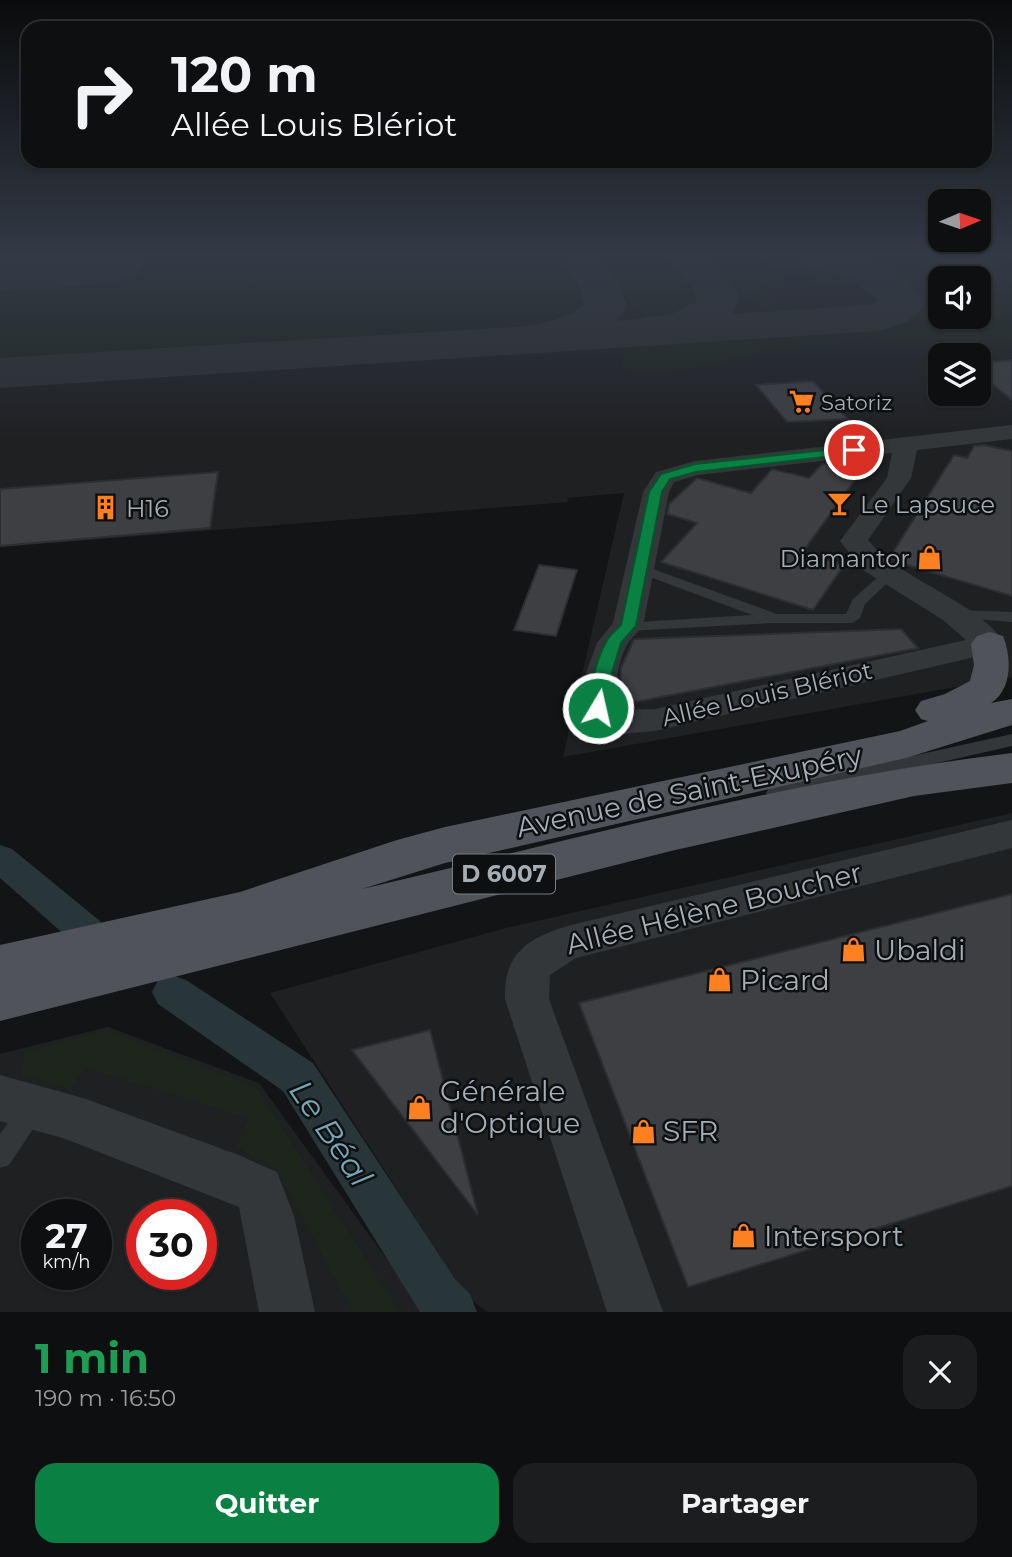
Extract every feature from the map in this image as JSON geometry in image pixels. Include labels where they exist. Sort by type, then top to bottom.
[{"type":"main road","points":[[757,795],[835,737],[958,704],[978,695],[988,688],[1005,639]]},
{"type":"main road","name":"Avenue de Saint-Exupéry","points":[[0,998],[757,795],[820,762],[906,744],[973,721],[1012,712]]},
{"type":"main road","name":"Avenue de Saint-Exupéry","points":[[0,967],[240,912],[397,858],[444,845],[757,795],[935,776],[1000,756]]},
{"type":"main road","points":[[757,795],[897,807],[1012,785]]},
{"type":"street","name":"Allée Louis Blériot","points":[[1005,639],[655,720],[623,723],[603,718],[598,708],[600,686],[614,642],[628,626],[656,492],[665,477],[695,468],[1012,432]]},
{"type":"street","points":[[906,445],[899,478],[854,541],[873,564],[954,614],[1005,639]]},
{"type":"street","name":"Allée Hélène Boucher","points":[[635,1312],[527,999],[526,978],[541,954],[567,943],[1012,834]]},
{"type":"street","points":[[18,1101],[194,1165],[232,1176],[259,1190],[268,1216],[287,1312]]},
{"type":"lane","points":[[639,568],[775,619]]},
{"type":"lane","points":[[628,626],[852,618],[858,602],[890,574]]},
{"type":"lane","points":[[0,983],[194,937],[523,853],[1000,756],[1012,740]]},
{"type":"lane","points":[[820,762],[855,767],[945,748],[1000,756]]},
{"type":"lane","points":[[0,1156],[18,1101]]},
{"type":"shaded area","points":[[0,317],[928,317],[928,329],[991,329],[991,317],[1012,317],[1012,677],[563,757],[624,493],[567,498],[568,502],[0,547]]},
{"type":"shaded area","points":[[0,317],[572,317],[552,326],[524,332],[0,365]]},
{"type":"shaded area","points":[[910,317],[928,317],[928,329],[991,329],[991,317],[1012,317],[1012,341],[878,340],[865,336],[859,327],[902,321]]},
{"type":"shaded area","points":[[817,329],[837,333],[849,339],[841,344],[769,350],[680,370],[623,370],[623,341]]},
{"type":"shaded area","points":[[1012,813],[1012,1312],[487,1312],[465,1295],[270,993],[506,928]]},
{"type":"shaded area","points":[[108,1027],[259,1083],[425,1312],[0,1312],[0,1054]]},
{"type":"shaded area","points":[[107,1030],[257,1088],[400,1312],[353,1312],[276,1169],[236,1147],[249,1118],[87,1068],[69,1089],[21,1075],[24,1052]]},
{"type":"building","points":[[1012,360],[1012,400],[991,383],[991,362]]},
{"type":"building","name":"Satoriz","points":[[813,381],[848,419],[787,422],[756,385]]},
{"type":"building","points":[[984,445],[1012,451],[1012,596],[897,562],[890,557],[954,455],[967,458],[974,446]]},
{"type":"building","points":[[823,463],[860,473],[802,553],[844,565],[813,610],[661,562],[697,523],[667,514],[669,504],[697,478],[751,493],[772,469],[809,478]]},
{"type":"building","name":"H16","points":[[218,472],[210,528],[0,546],[0,489]]},
{"type":"building","points":[[539,565],[577,570],[556,636],[514,630]]},
{"type":"building","points":[[901,629],[918,648],[619,705],[621,668],[634,639]]},
{"type":"building","points":[[1012,894],[1012,1186],[688,1287],[579,1003]]},
{"type":"building","points":[[430,1030],[478,1215],[352,1050]]},
{"type":"waterway","name":"Le Béal","points":[[0,858],[87,932]]},
{"type":"waterway","name":"Le Béal","points":[[172,992],[298,1077],[438,1296],[452,1312]]},
{"type":"taxiway","points":[[538,338],[567,332],[595,317]]},
{"type":"taxiway","points":[[0,373],[623,334],[663,330],[703,317]]},
{"type":"taxiway","points":[[664,331],[879,317]]},
{"type":"place","name":"Satoriz","points":[[801,402]]},
{"type":"place","name":"Le Lapsuce","points":[[840,504]]},
{"type":"place","name":"H16","points":[[106,508]]},
{"type":"place","name":"Diamantor","points":[[930,558]]},
{"type":"place","name":"Ubaldi","points":[[854,950]]},
{"type":"place","name":"Picard","points":[[720,980]]},
{"type":"place","name":"Générale d'Optique","points":[[420,1107]]},
{"type":"place","name":"SFR","points":[[643,1131]]},
{"type":"place","name":"Intersport","points":[[744,1236]]},
{"type":"route","points":[[598,708],[600,686],[614,642],[628,626],[656,492],[665,477],[695,468],[854,450]]}]
